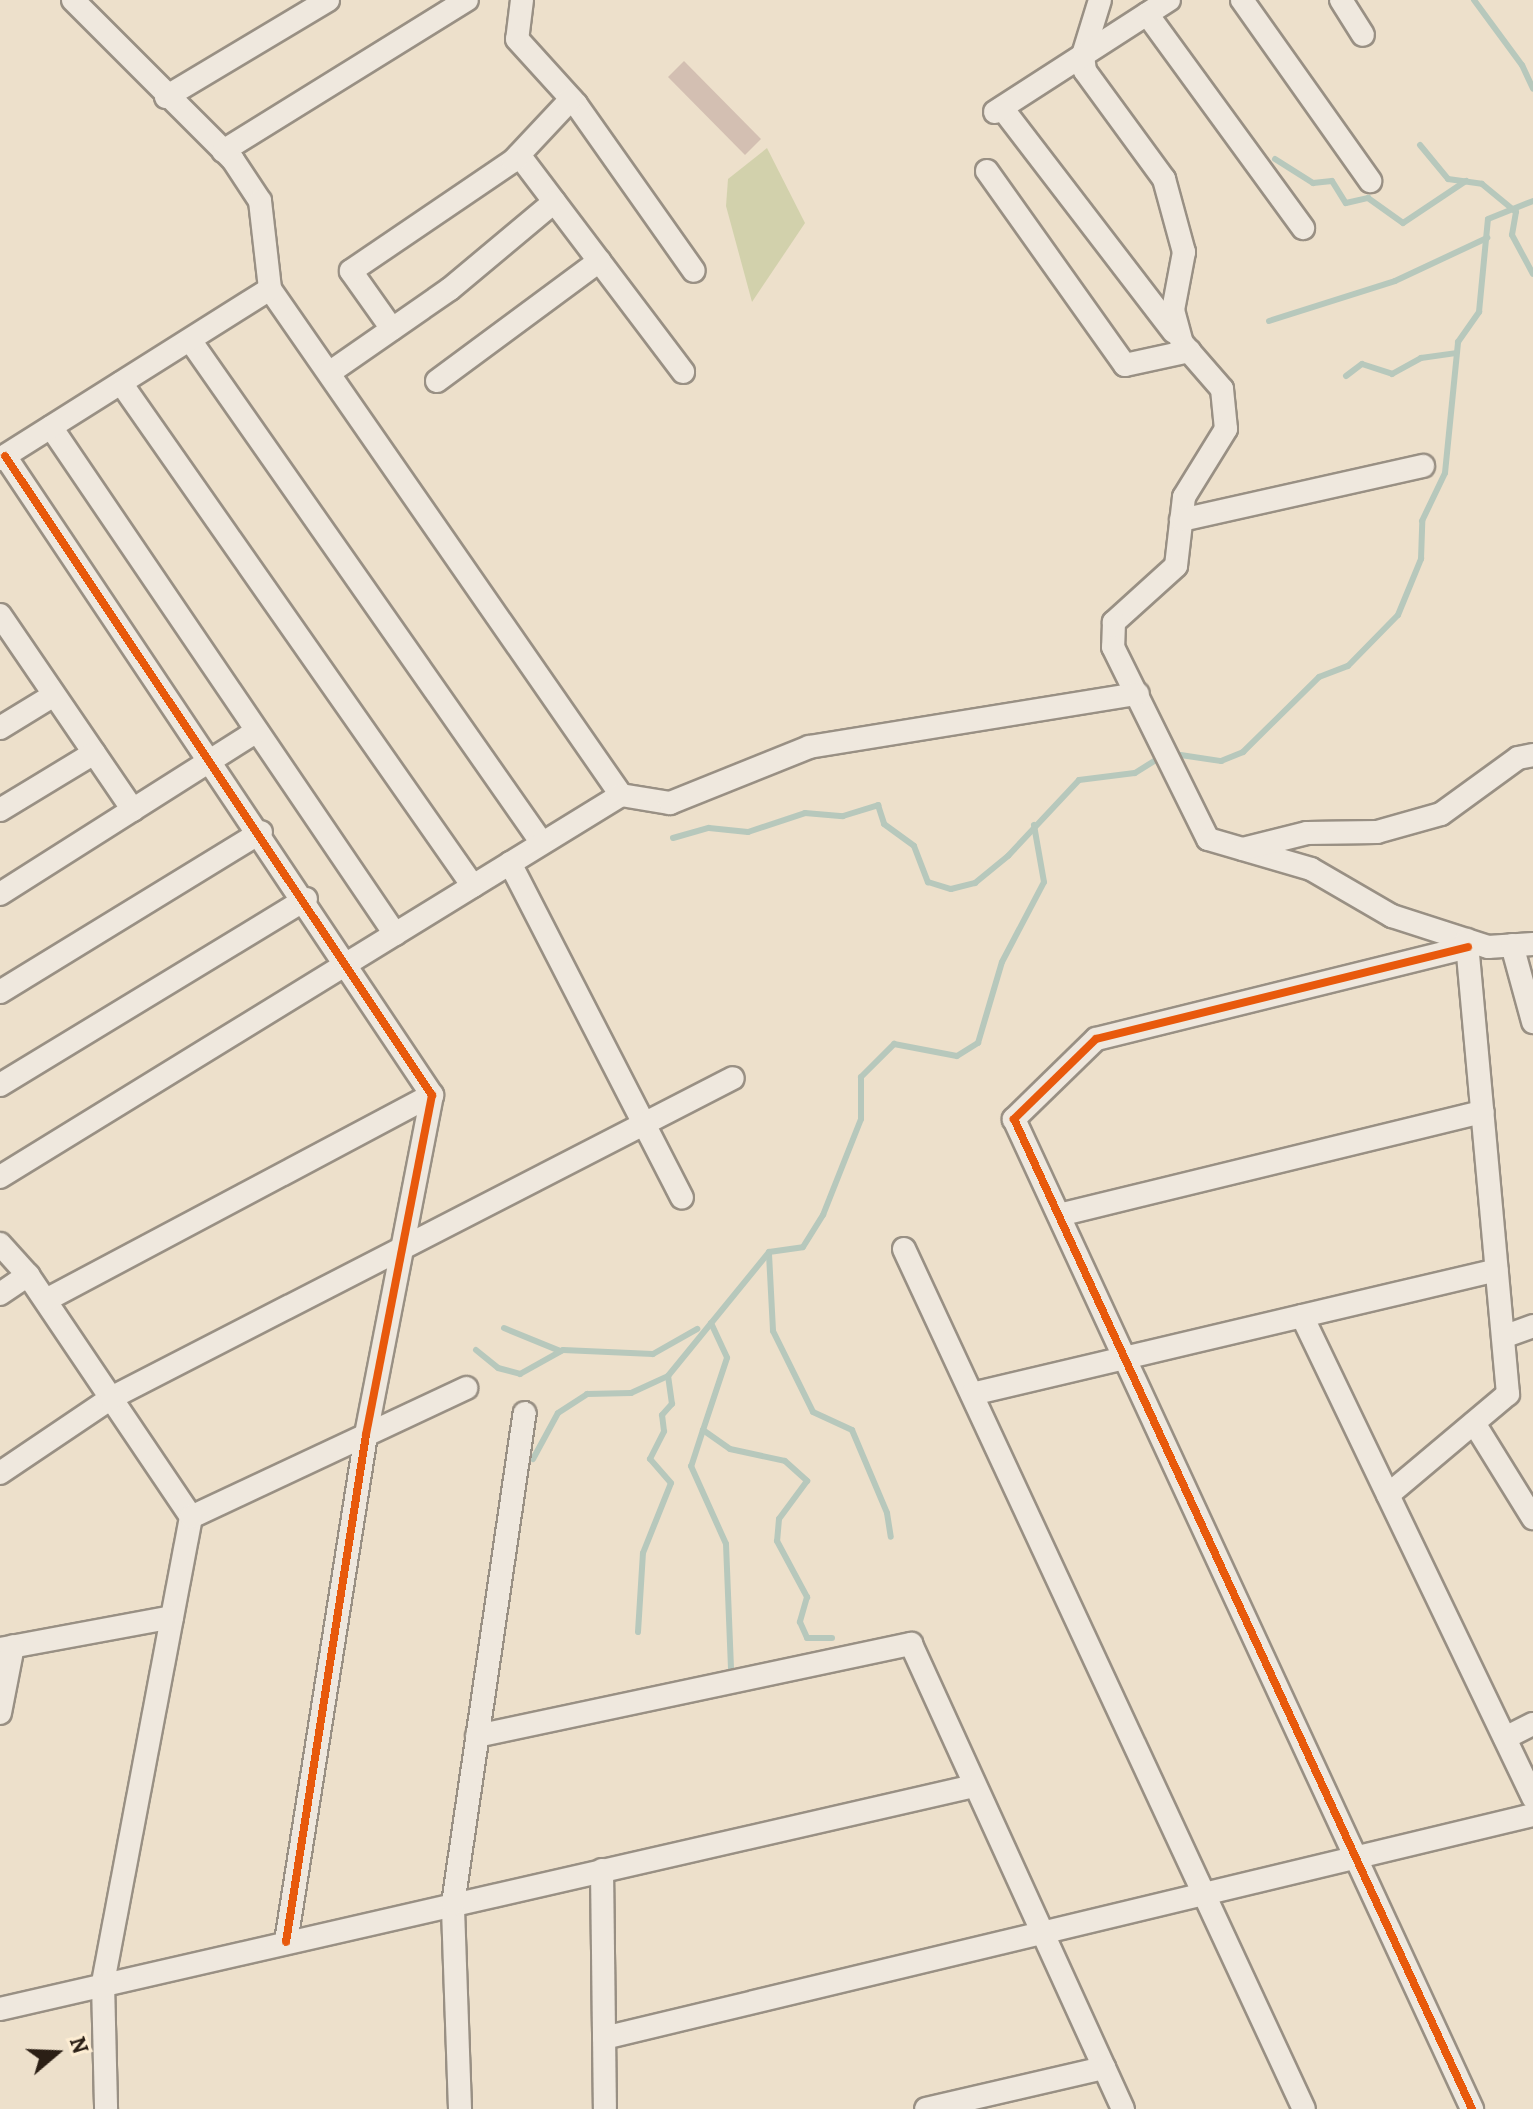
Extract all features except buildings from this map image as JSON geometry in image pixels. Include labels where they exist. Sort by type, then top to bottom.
[{"type":"street","points":[[73,0],[223,151],[260,201],[270,289],[621,795]]},
{"type":"street","points":[[166,97],[328,0]]},
{"type":"street","points":[[223,151],[467,0]]},
{"type":"street","points":[[522,0],[517,39],[571,99],[694,271]]},
{"type":"street","points":[[1100,0],[1083,55],[1085,71],[1164,179],[1184,252],[1173,310],[1186,347]]},
{"type":"street","points":[[1169,0],[998,110],[1222,389],[1226,429],[1184,497],[1176,566],[1114,622],[1113,647],[1208,839],[1311,869],[1392,916],[1467,944]]},
{"type":"street","points":[[1242,0],[1370,181]]},
{"type":"street","points":[[1341,0],[1363,35]]},
{"type":"street","points":[[1147,14],[1303,228]]},
{"type":"street","points":[[392,329],[351,271],[519,155],[571,99]]},
{"type":"street","points":[[519,155],[683,372]]},
{"type":"street","points":[[987,171],[1125,365],[1186,347]]},
{"type":"street","points":[[329,373],[392,329],[554,202]]},
{"type":"street","points":[[437,381],[599,261]]},
{"type":"street","points":[[270,289],[3,458],[349,962],[432,1095],[366,1435],[286,1942]]},
{"type":"street","points":[[190,340],[542,843]]},
{"type":"street","points":[[121,383],[473,886]]},
{"type":"street","points":[[51,427],[395,934]]},
{"type":"street","points":[[1181,520],[1423,466]]},
{"type":"street","points":[[0,615],[133,810]]},
{"type":"street","points":[[0,1177],[621,795],[670,803],[809,747],[1138,694]]},
{"type":"street","points":[[0,728],[54,695]]},
{"type":"street","points":[[0,894],[257,731]]},
{"type":"street","points":[[0,810],[94,753]]},
{"type":"street","points":[[1242,849],[1307,833],[1377,832],[1441,814],[1518,758],[1533,755]]},
{"type":"street","points":[[0,992],[261,832]]},
{"type":"street","points":[[510,863],[682,1197]]},
{"type":"street","points":[[0,1085],[306,899]]},
{"type":"street","points":[[1388,1495],[1508,1394],[1523,1334],[1497,1270],[1467,944]]},
{"type":"street","points":[[1472,2109],[1014,1119],[1096,1039],[1467,944],[1522,945],[1533,1022]]},
{"type":"street","points":[[0,1473],[111,1398],[733,1078]]},
{"type":"street","points":[[46,1300],[432,1095]]},
{"type":"street","points":[[1059,1215],[1483,1112]]},
{"type":"street","points":[[0,1244],[46,1300],[191,1517],[103,1983],[106,2109]]},
{"type":"street","points":[[904,1249],[1304,2109]]},
{"type":"street","points":[[972,1394],[1497,1270]]},
{"type":"street","points":[[0,1294],[28,1275]]},
{"type":"street","points":[[1302,1316],[1533,1797]]},
{"type":"street","points":[[191,1517],[466,1388]]},
{"type":"street","points":[[460,2109],[453,1904],[525,1413]]},
{"type":"street","points":[[1474,1423],[1533,1518]]},
{"type":"street","points":[[0,1713],[6,1648],[172,1617]]},
{"type":"street","points":[[477,1736],[911,1644],[1123,2109]]},
{"type":"street","points":[[1505,1738],[1533,1724]]},
{"type":"street","points":[[0,2009],[974,1786]]},
{"type":"street","points":[[604,2038],[1533,1815]]},
{"type":"street","points":[[602,1870],[605,2109]]},
{"type":"street","points":[[926,2109],[1104,2068]]},
{"type":"green space","points":[[767,148],[805,223],[752,302],[726,206],[728,179]]},
{"type":"waterway","points":[[1474,0],[1522,65],[1533,89]]},
{"type":"waterway","points":[[1420,145],[1448,179],[1482,184],[1516,212],[1512,235],[1533,274]]},
{"type":"waterway","points":[[1275,159],[1313,183],[1332,181],[1346,203],[1368,198],[1403,223],[1466,181]]},
{"type":"waterway","points":[[1174,754],[1221,761],[1243,752],[1319,677],[1348,666],[1398,615],[1421,559],[1422,521],[1445,473],[1458,342],[1479,312],[1488,219],[1533,201]]},
{"type":"waterway","points":[[1269,321],[1395,281],[1487,238]]},
{"type":"waterway","points":[[1346,376],[1362,364],[1392,374],[1421,358],[1456,353]]},
{"type":"waterway","points":[[673,838],[709,828],[748,832],[805,813],[843,816],[878,805],[884,824],[914,846],[928,882],[951,889],[975,883],[1008,856],[1079,780],[1135,773],[1164,755]]},
{"type":"waterway","points":[[638,1632],[643,1553],[671,1483],[650,1459],[664,1431],[662,1415],[672,1404],[668,1376],[769,1252],[803,1247],[823,1215],[861,1119],[861,1077],[894,1044],[957,1056],[978,1043],[1002,962],[1044,882],[1034,825]]},
{"type":"waterway","points":[[769,1254],[773,1331],[813,1412],[852,1430],[887,1513],[891,1537]]},
{"type":"waterway","points":[[711,1323],[727,1358],[703,1430],[730,1449],[785,1461],[807,1481],[779,1519],[777,1541],[807,1597],[800,1622],[807,1638],[832,1638]]},
{"type":"waterway","points":[[504,1328],[560,1351]]},
{"type":"waterway","points":[[476,1350],[498,1368],[520,1374],[563,1350],[653,1354],[697,1329]]},
{"type":"waterway","points":[[533,1459],[558,1413],[587,1394],[631,1393],[668,1376]]},
{"type":"waterway","points":[[703,1430],[691,1466],[726,1544],[731,1669]]},
{"type":"cycle path","points":[[5,456],[432,1095],[366,1435],[286,1942]]},
{"type":"cycle path","points":[[1468,947],[1096,1039],[1014,1119],[1472,2109]]}]
